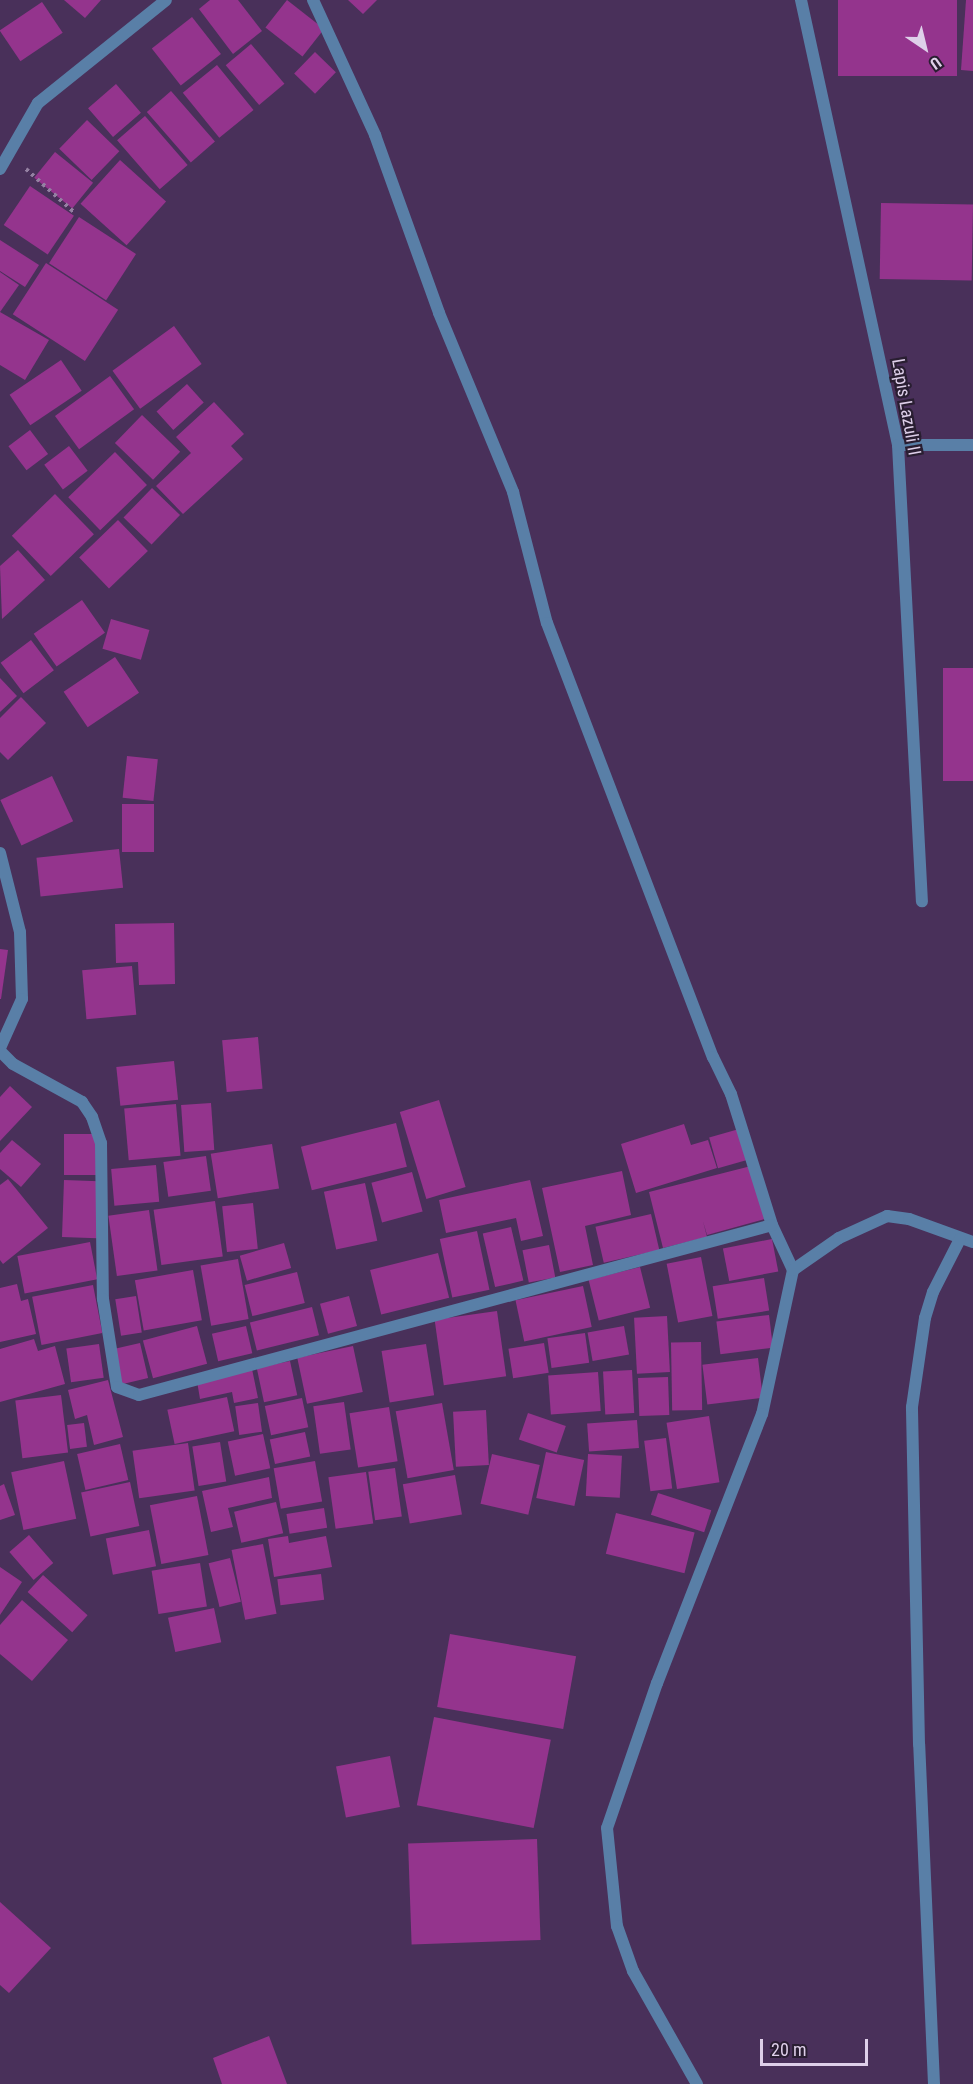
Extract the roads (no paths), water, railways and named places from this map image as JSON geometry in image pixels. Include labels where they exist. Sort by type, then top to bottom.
[{"type":"street","points":[[0,170],[8,152],[38,103],[166,0]]},
{"type":"street","points":[[313,0],[375,135],[439,313],[513,492],[547,623],[713,1057],[731,1094],[772,1225],[793,1270],[762,1414],[657,1683],[608,1828],[617,1926],[633,1971],[697,2084]]},
{"type":"street","name":"Lapis Lazuli II","points":[[801,0],[898,445],[922,901]]},
{"type":"street","points":[[898,445],[973,445]]},
{"type":"street","points":[[0,853],[20,932],[22,999],[0,1050],[13,1064],[82,1102],[92,1117],[101,1143],[104,1299],[117,1387],[140,1395],[772,1225]]},
{"type":"street","points":[[793,1270],[838,1238],[887,1216],[909,1219],[973,1242]]},
{"type":"street","points":[[934,2084],[919,1744],[912,1407],[925,1318],[933,1292],[960,1239]]}]
